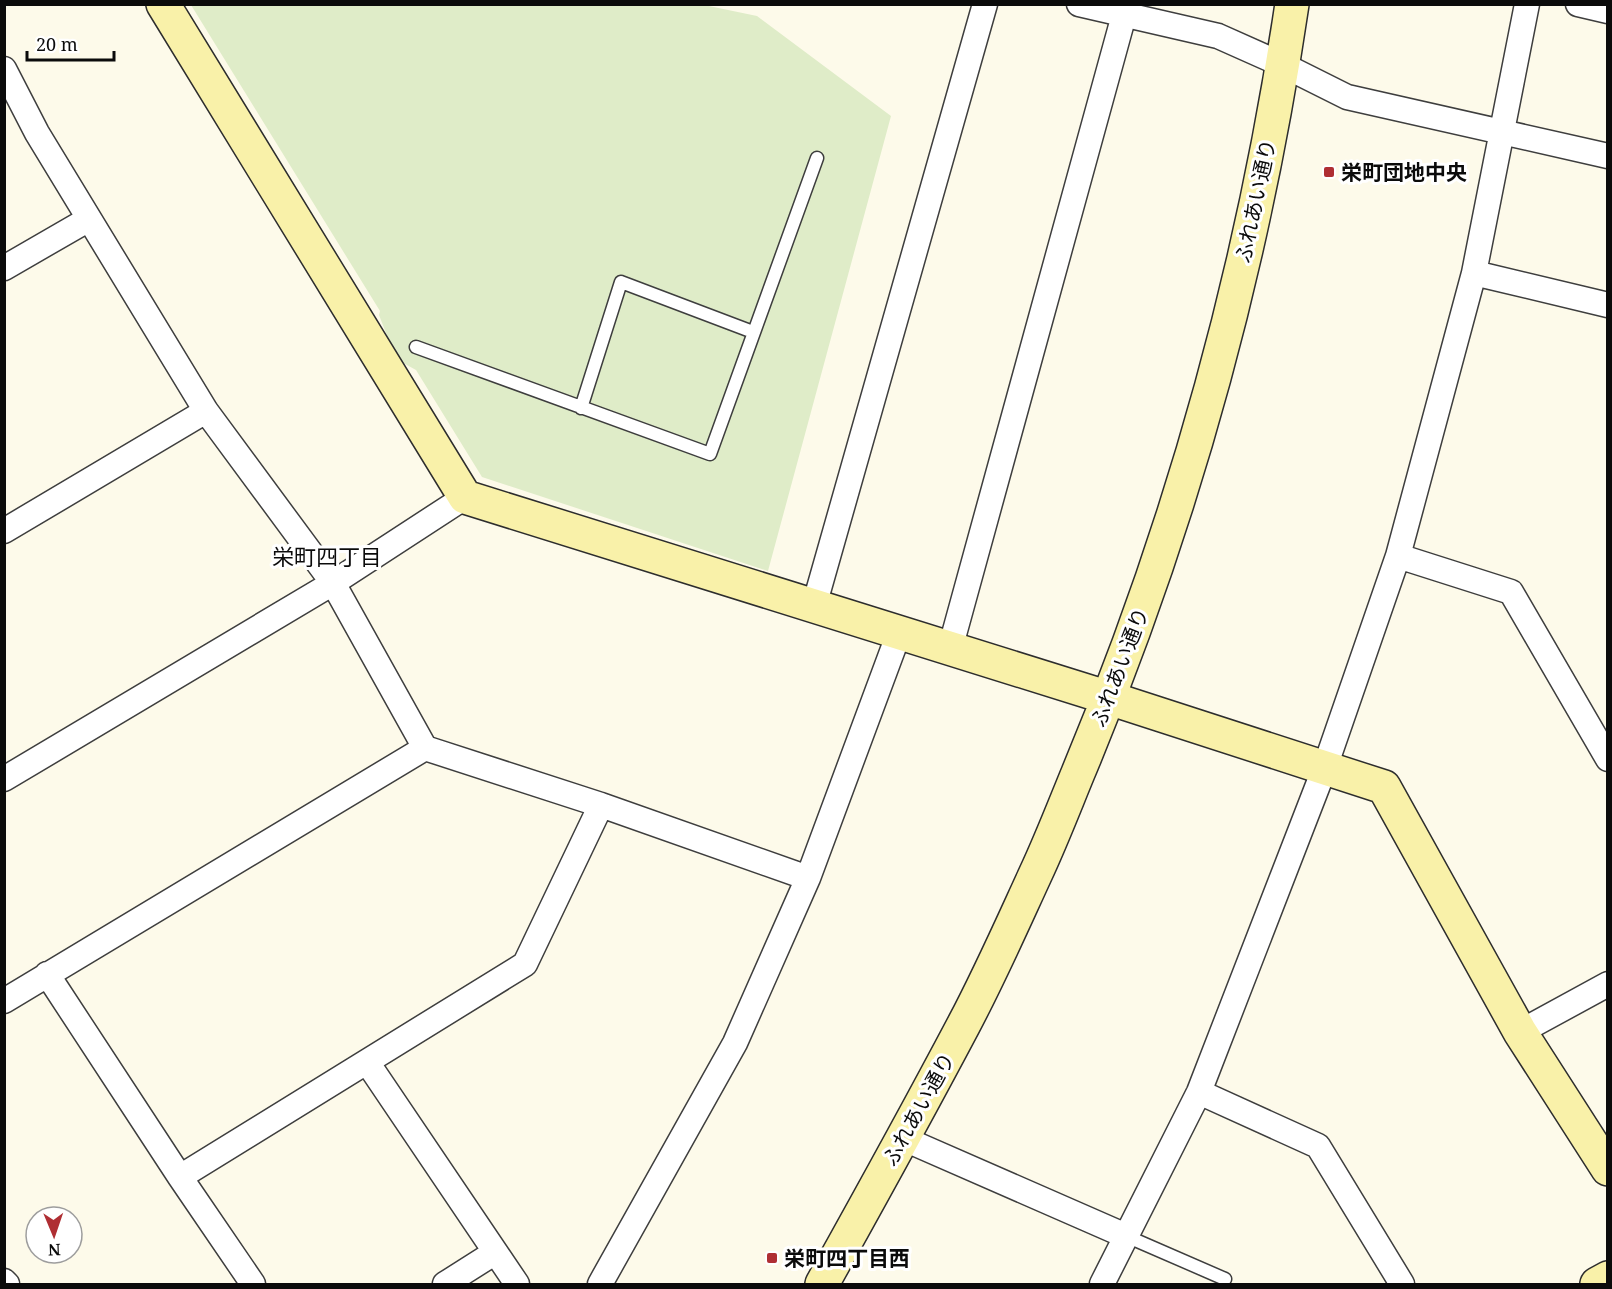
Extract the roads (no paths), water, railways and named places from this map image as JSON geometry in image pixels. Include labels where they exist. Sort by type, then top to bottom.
[{"type":"street","points":[[163,4],[465,497],[1109,698],[1384,787],[1520,1032],[1608,1169]]},
{"type":"street","points":[[814,606],[985,4]]},
{"type":"street","points":[[1080,4],[1218,36],[1347,97],[1608,156]]},
{"type":"street","name":"ふれあい通り","points":[[822,1284],[966,1021],[1037,871],[1109,698],[1163,549],[1208,402],[1242,263],[1276,108],[1292,4]]},
{"type":"street","points":[[1102,1284],[1199,1092],[1325,767],[1398,556],[1474,273],[1527,4]]},
{"type":"street","points":[[1578,4],[1608,11]]},
{"type":"street","points":[[950,649],[1124,15]]},
{"type":"street","points":[[4,69],[38,133],[206,411],[333,583],[425,748],[601,805],[808,878]]},
{"type":"street","points":[[4,268],[89,219]]},
{"type":"street","points":[[1474,273],[1608,305]]},
{"type":"street","points":[[4,531],[206,411]]},
{"type":"street","points":[[4,779],[333,583],[465,497]]},
{"type":"street","points":[[1398,556],[1511,592],[1608,759]]},
{"type":"street","points":[[600,1284],[735,1044],[808,878],[899,633]]},
{"type":"street","points":[[4,1001],[425,748]]},
{"type":"street","points":[[180,1178],[525,964],[601,805]]},
{"type":"street","points":[[47,974],[180,1178],[253,1284]]},
{"type":"street","points":[[1520,1032],[1608,984]]},
{"type":"street","points":[[367,1062],[517,1284]]},
{"type":"street","points":[[1199,1092],[1318,1146],[1402,1284]]},
{"type":"street","points":[[902,1138],[1126,1236]]},
{"type":"street","points":[[445,1284],[494,1253]]},
{"type":"street","points":[[1597,1284],[1608,1278]]},
{"type":"street","points":[[4,1281],[7,1284]]},
{"type":"lane","points":[[416,347],[710,454],[817,158]]},
{"type":"lane","points":[[581,408],[621,282],[753,332]]},
{"type":"lane","points":[[1126,1236],[1225,1279]]},
{"type":"place","name":"栄町団地中央","points":[[1329,172]]},
{"type":"place","name":"栄町四丁目西","points":[[772,1258]]},
{"type":"district","name":"栄町四丁目","points":[[327,556]]}]
